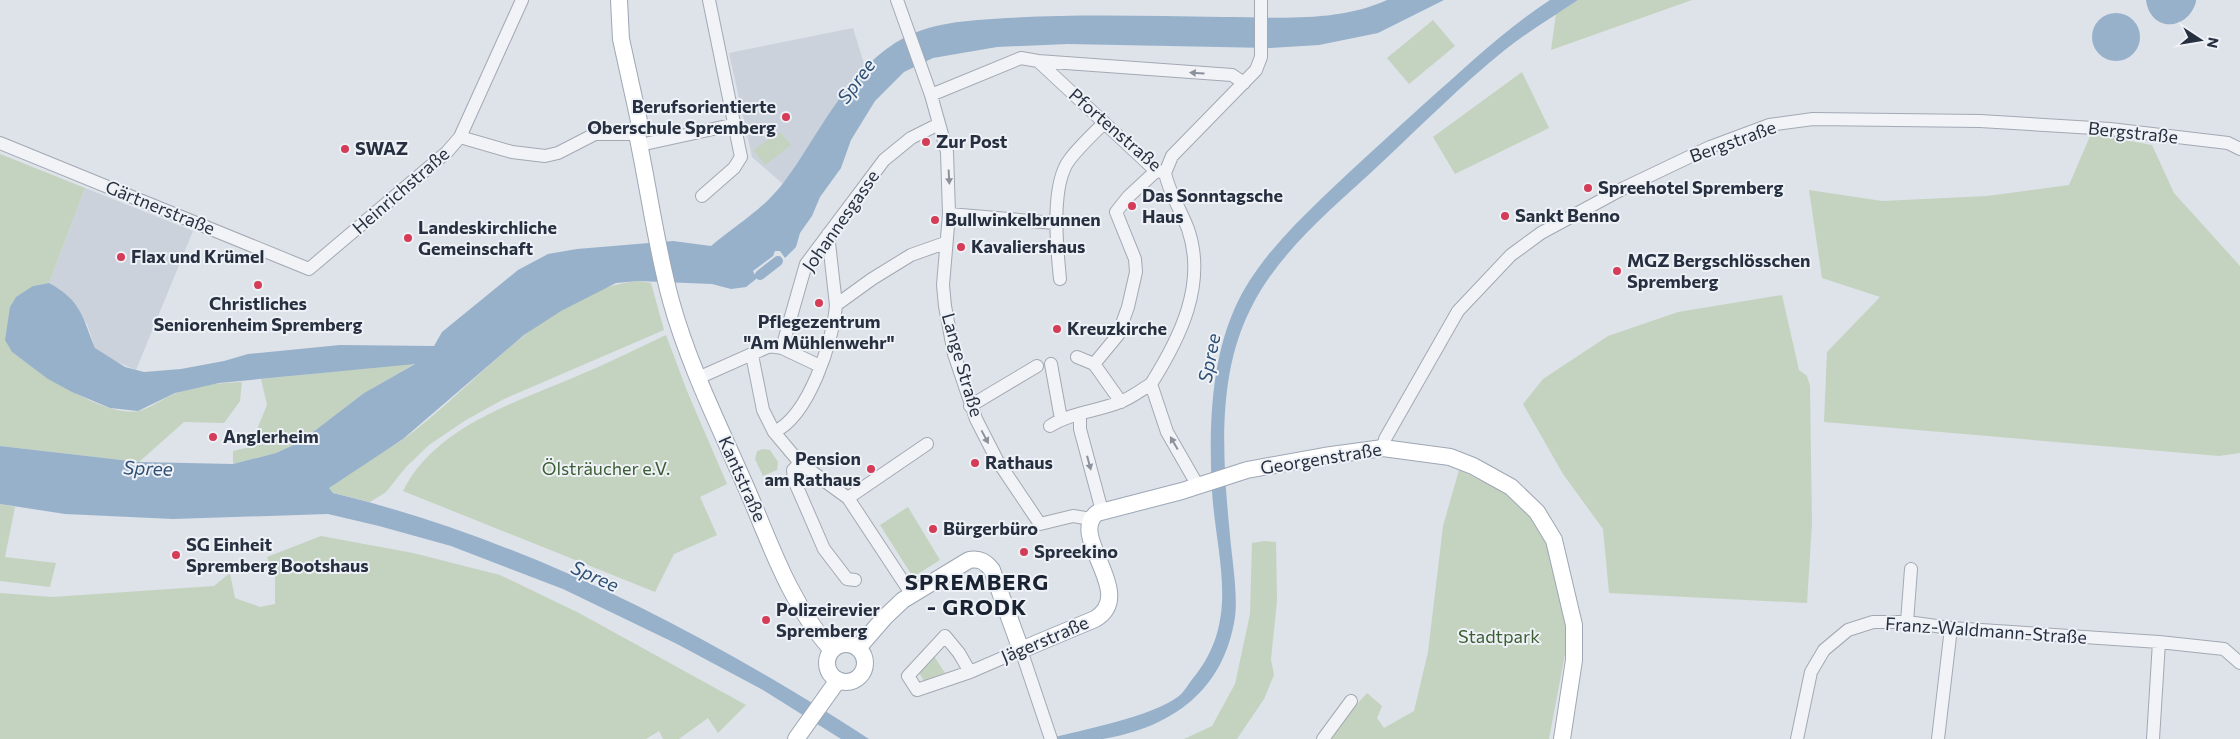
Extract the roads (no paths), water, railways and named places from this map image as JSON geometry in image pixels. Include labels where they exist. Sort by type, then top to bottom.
[{"type":"main road","points":[[610,0],[615,52],[630,123],[638,137]]},
{"type":"main road","points":[[619,0],[621,39],[639,121],[638,137]]},
{"type":"main road","name":"Kantstraße","points":[[638,137],[670,299],[698,378],[764,529],[802,609],[813,627],[832,650]]},
{"type":"main road","name":"Georgenstraße","points":[[1097,514],[1247,470],[1324,456],[1383,448],[1450,457],[1473,466],[1511,488],[1537,512],[1554,540],[1574,625],[1574,660],[1562,739]]},
{"type":"main road","name":"Jägerstraße","points":[[1021,650],[1095,619],[1104,612],[1109,602],[1108,589],[1090,531],[1097,514]]},
{"type":"main road","points":[[858,648],[885,617],[912,595],[976,560],[992,570],[1021,650]]},
{"type":"main road","points":[[848,644],[858,648],[865,658],[864,670],[856,680],[850,682],[833,677],[827,666],[832,650],[848,644]]},
{"type":"main road","points":[[799,734],[838,680]]},
{"type":"street","name":"Heinrichstraße","points":[[319,263],[447,152],[460,137],[522,0]]},
{"type":"street","points":[[702,196],[740,162],[741,147],[709,0]]},
{"type":"street","name":"Lange Straße","points":[[897,0],[931,95],[947,152],[949,214],[945,243],[945,306],[954,354],[970,406],[997,460],[1040,524],[1073,516],[1097,514]]},
{"type":"street","points":[[1094,364],[1118,335],[1128,307],[1136,272],[1135,260],[1116,212],[1128,197],[1160,172],[1172,156],[1256,70],[1261,57],[1261,3]]},
{"type":"street","points":[[931,95],[1021,58],[1038,61],[1232,75],[1244,83]]},
{"type":"street","name":"Pfortenstraße","points":[[1038,61],[1160,172],[1188,231],[1194,263],[1194,278],[1189,305],[1182,327],[1151,384]]},
{"type":"street","name":"Bergstraße","points":[[1383,448],[1385,438],[1458,311],[1511,255],[1541,232],[1624,188],[1710,147],[1769,125],[1822,119],[1980,121],[2110,129],[2228,143],[2240,149]]},
{"type":"street","points":[[1060,279],[1055,223],[1063,172],[1069,159],[1104,122]]},
{"type":"street","points":[[460,137],[512,152],[545,156],[558,153],[595,134],[638,137],[736,124]]},
{"type":"street","name":"Johannesgasse","points":[[782,348],[806,264],[884,160],[911,138],[939,124]]},
{"type":"street","name":"Gärtnerstraße","points":[[0,143],[309,269],[319,263]]},
{"type":"street","points":[[949,214],[1055,223]]},
{"type":"street","points":[[774,432],[785,427],[802,408],[820,366],[835,321],[836,305],[828,234]]},
{"type":"street","points":[[836,305],[872,279],[911,255],[945,243]]},
{"type":"street","points":[[698,378],[770,346],[782,348],[820,366]]},
{"type":"street","points":[[752,355],[763,410],[774,432],[800,463],[848,498],[912,595]]},
{"type":"street","points":[[1077,357],[1094,364],[1120,402]]},
{"type":"street","points":[[1051,364],[1055,423],[1120,402],[1151,384],[1167,432],[1202,484]]},
{"type":"street","points":[[970,406],[1037,366]]},
{"type":"street","points":[[1080,416],[1080,429],[1097,514]]},
{"type":"street","points":[[848,498],[927,444]]},
{"type":"street","points":[[800,463],[793,470],[794,480],[824,548],[846,579],[855,580]]},
{"type":"street","points":[[1907,622],[1911,569]]},
{"type":"street","name":"Franz-Waldmann-Straße","points":[[1797,739],[1811,672],[1824,650],[1848,630],[1874,622],[1907,622],[1951,628],[2159,642],[2224,649],[2240,663]]},
{"type":"street","points":[[1938,739],[1951,628]]},
{"type":"street","name":"Jägerstraße","points":[[970,672],[945,636],[908,676],[917,690],[970,672],[1021,650]]},
{"type":"street","points":[[2153,739],[2159,642]]},
{"type":"street","points":[[1021,650],[1051,739]]},
{"type":"street","points":[[1324,739],[1350,702]]},
{"type":"water","name":"Spree","points":[[1387,0],[1444,0],[1378,33],[1319,45],[1270,48],[1068,44],[997,47],[933,58],[904,72],[875,101],[851,140],[841,168],[820,197],[812,216],[800,233],[796,247],[785,258],[780,251],[775,251],[773,256],[753,271],[755,275],[761,275],[746,287],[731,289],[712,284],[638,281],[616,283],[561,311],[524,335],[403,439],[329,488],[333,493],[404,512],[474,536],[543,563],[611,593],[677,626],[742,662],[869,739],[841,739],[763,690],[677,644],[563,589],[451,546],[379,526],[328,514],[173,519],[65,514],[0,504],[0,446],[139,462],[233,464],[276,453],[300,442],[364,393],[415,364],[219,383],[175,393],[138,411],[110,408],[72,392],[48,379],[12,352],[5,340],[10,307],[16,297],[33,286],[49,283],[68,296],[80,311],[95,348],[125,367],[144,372],[181,369],[224,361],[248,354],[340,345],[434,346],[442,332],[518,270],[548,254],[577,249],[673,241],[711,246],[759,208],[784,182],[834,107],[861,72],[895,43],[922,30],[963,21],[1034,17],[1306,17],[1348,12]]},
{"type":"water","points":[[1550,0],[1578,0],[1524,36],[1489,63],[1307,232],[1275,269],[1250,310],[1239,336],[1232,364],[1227,392],[1225,421],[1225,479],[1235,588],[1235,617],[1229,643],[1220,665],[1207,685],[1191,701],[1173,714],[1152,725],[1103,739],[1047,739],[1116,722],[1167,704],[1183,692],[1208,655],[1217,633],[1222,587],[1212,491],[1211,423],[1216,376],[1226,331],[1234,310],[1261,264],[1284,236],[1347,174],[1485,50]]},
{"type":"water","points":[[2146,0],[2196,0],[2196,2],[2185,19],[2169,24],[2161,23],[2154,18],[2149,11]]},
{"type":"water","points":[[2116,13],[2125,15],[2133,20],[2138,28],[2140,37],[2138,46],[2133,54],[2125,59],[2116,61],[2107,59],[2099,54],[2094,46],[2092,37],[2094,28],[2099,20],[2107,15]]},
{"type":"waterway","points":[[760,275],[778,261]]},
{"type":"place","name":"Berufsorientierte Oberschule Spremberg","points":[[786,117]]},
{"type":"place","name":"Zur Post","points":[[926,142]]},
{"type":"place","name":"SWAZ","points":[[345,149]]},
{"type":"place","name":"Spreehotel Spremberg","points":[[1588,188]]},
{"type":"place","name":"Das Sonntagsche Haus","points":[[1132,206]]},
{"type":"place","name":"Sankt Benno","points":[[1505,216]]},
{"type":"place","name":"Bullwinkelbrunnen","points":[[935,220]]},
{"type":"place","name":"Landeskirchliche Gemeinschaft","points":[[408,238]]},
{"type":"place","name":"Kavaliershaus","points":[[961,247]]},
{"type":"place","name":"Flax und Krümel","points":[[121,257]]},
{"type":"place","name":"MGZ Bergschlösschen Spremberg","points":[[1617,271]]},
{"type":"place","name":"Christliches Seniorenheim Spremberg","points":[[258,285]]},
{"type":"place","name":"Pflegezentrum \"Am Mühlenwehr\"","points":[[819,303]]},
{"type":"place","name":"Kreuzkirche","points":[[1057,329]]},
{"type":"place","name":"Anglerheim","points":[[213,437]]},
{"type":"place","name":"Rathaus","points":[[975,463]]},
{"type":"place","name":"Pension am Rathaus","points":[[871,469]]},
{"type":"place","name":"Bürgerbüro","points":[[933,529]]},
{"type":"place","name":"Spreekino","points":[[1024,552]]},
{"type":"place","name":"SG Einheit Spremberg Bootshaus","points":[[176,555]]},
{"type":"place","name":"Polizeirevier Spremberg","points":[[766,620]]},
{"type":"district","name":"SPREMBERG - GRODK","points":[[977,594]]},
{"type":"park label","name":"Ölsträucher e.V.","points":[[606,469]]},
{"type":"park label","name":"Stadtpark","points":[[1499,637]]}]
